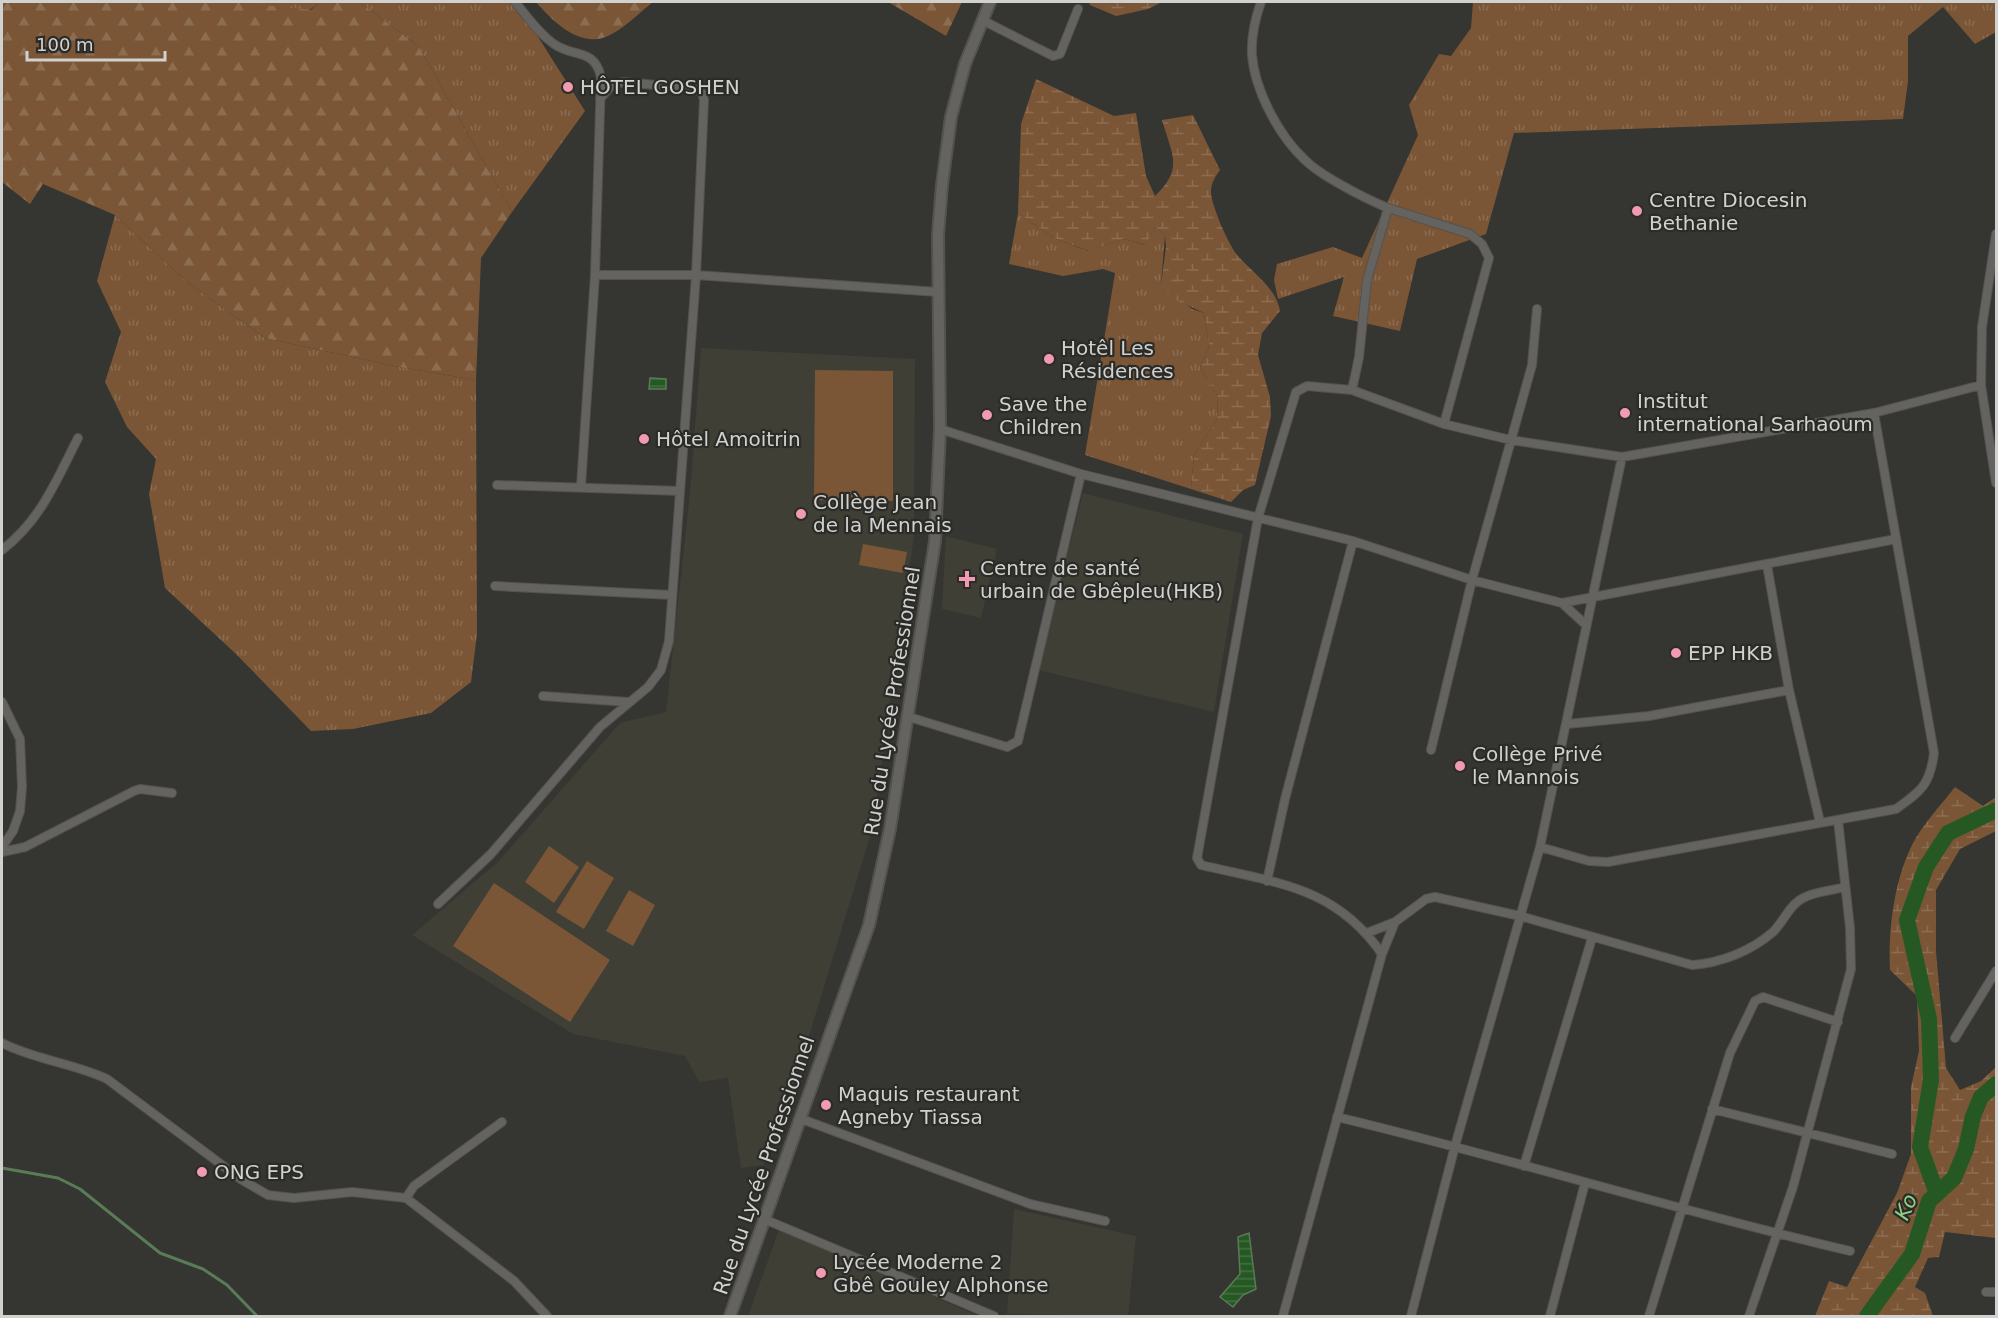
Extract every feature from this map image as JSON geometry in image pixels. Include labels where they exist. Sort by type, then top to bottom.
[{"type":"main road","name":"Rue du Lycée Professionnel","points":[[730,1317],[869,925],[891,829],[935,541],[940,429],[938,235],[951,117],[965,64],[990,2]]},
{"type":"street","points":[[515,2],[555,45],[590,56],[599,67],[595,275],[581,486]]},
{"type":"street","points":[[1261,2],[1253,38],[1257,79],[1287,138],[1304,160],[1324,175],[1388,208],[1470,234],[1482,244],[1489,258],[1444,424]]},
{"type":"street","points":[[982,20],[1057,56],[1078,9]]},
{"type":"street","points":[[438,904],[491,854],[600,727],[648,687],[661,670],[669,641],[696,275],[702,93],[697,89],[624,82],[613,84],[600,99]]},
{"type":"street","points":[[1352,390],[1359,357],[1367,280],[1388,208]]},
{"type":"street","points":[[1996,234],[1982,327],[1981,385],[1996,483]]},
{"type":"street","points":[[595,275],[696,275],[938,292]]},
{"type":"street","points":[[1431,750],[1472,580],[1532,365],[1537,309]]},
{"type":"street","points":[[1382,954],[1367,933],[1316,894],[1202,865],[1197,858],[1258,518],[1296,392],[1307,386],[1352,390],[1444,424],[1510,440],[1622,457],[1874,413],[1981,385]]},
{"type":"street","points":[[1540,847],[1589,861],[1608,862],[1896,809],[1916,795],[1928,782],[1934,753],[1874,413]]},
{"type":"street","points":[[940,429],[1081,474],[1353,541],[1472,580],[1562,603],[1896,539]]},
{"type":"street","points":[[2,550],[27,528],[44,504],[78,438]]},
{"type":"street","points":[[1411,1317],[1455,1146],[1540,847],[1622,457]]},
{"type":"street","points":[[909,717],[1007,747],[1018,741],[1081,474]]},
{"type":"street","points":[[497,484],[680,491]]},
{"type":"street","points":[[1267,880],[1285,799],[1353,541]]},
{"type":"street","points":[[1767,565],[1789,690],[1820,822]]},
{"type":"street","points":[[495,586],[672,595]]},
{"type":"street","points":[[1562,603],[1586,625]]},
{"type":"street","points":[[1567,724],[1649,716],[1789,690]]},
{"type":"street","points":[[543,696],[628,702]]},
{"type":"street","points":[[2,702],[20,739],[22,787],[20,811],[13,831],[2,847]]},
{"type":"street","points":[[2,852],[26,847],[134,791],[140,789],[172,793]]},
{"type":"street","points":[[1749,1317],[1793,1187],[1851,969],[1850,928],[1838,820]]},
{"type":"street","points":[[1367,933],[1395,922],[1426,899],[1435,897],[1520,916],[1692,965],[1706,964],[1753,946],[1773,931],[1797,902],[1809,896],[1845,887]]},
{"type":"street","points":[[1283,1317],[1382,954],[1395,922]]},
{"type":"street","points":[[1524,1166],[1592,938]]},
{"type":"street","points":[[1954,1038],[1996,971]]},
{"type":"street","points":[[1649,1317],[1730,1053],[1759,997],[1838,1022]]},
{"type":"street","points":[[2,1043],[17,1051],[87,1070],[107,1079],[242,1180],[268,1195],[294,1198],[352,1192],[406,1198],[514,1281],[547,1317]]},
{"type":"street","points":[[1712,1109],[1892,1154]]},
{"type":"street","points":[[1337,1118],[1455,1146],[1681,1210],[1850,1251]]},
{"type":"street","points":[[802,1119],[1030,1204],[1105,1221]]},
{"type":"street","points":[[406,1198],[414,1186],[502,1122]]},
{"type":"street","points":[[1550,1317],[1585,1183]]},
{"type":"street","points":[[764,1219],[994,1317]]},
{"type":"street","points":[[1986,1292],[1996,1292]]},
{"type":"shaded area","points":[[701,348],[915,359],[914,536],[872,830],[790,1098],[778,1102],[782,1115],[764,1165],[741,1168],[728,1078],[699,1082],[685,1056],[573,1034],[412,935],[498,862],[620,723],[666,712],[690,493]]},
{"type":"shaded area","points":[[650,378],[666,379],[666,389],[649,389]]},
{"type":"shaded area","points":[[1083,493],[1243,534],[1214,712],[1038,670]]},
{"type":"shaded area","name":"Centre de santé urbain de Gbêpleu(HKB)","points":[[946,536],[997,549],[981,618],[942,609]]},
{"type":"shaded area","points":[[1014,1209],[1136,1236],[1128,1316],[1007,1314]]},
{"type":"shaded area","name":"Lycée Moderne 2 Gbê Gouley Alphonse","points":[[779,1230],[978,1316],[748,1316]]},
{"type":"shaded area","points":[[1249,1233],[1256,1289],[1243,1295],[1233,1307],[1220,1297],[1240,1274],[1238,1237]]},
{"type":"green space","points":[[2,2],[235,2],[311,10],[320,2],[360,2],[419,47],[512,212],[481,258],[476,380],[399,367],[265,338],[187,282],[115,215],[43,184],[30,204],[2,182]]},
{"type":"green space","points":[[234,2],[320,2],[310,10],[289,16],[267,13]]},
{"type":"green space","points":[[360,2],[516,2],[585,111],[512,212],[419,47]]},
{"type":"green space","points":[[536,2],[653,2],[618,31],[601,38],[590,39],[580,37],[560,26]]},
{"type":"green space","points":[[888,2],[962,2],[946,36]]},
{"type":"green space","points":[[1089,2],[1162,2],[1148,9],[1116,16],[1090,5]]},
{"type":"green space","points":[[1473,2],[1996,2],[1996,32],[1975,44],[1943,7],[1908,36],[1908,81],[1903,119],[1514,133],[1486,234],[1417,259],[1400,331],[1333,316],[1344,277],[1278,299],[1274,280],[1277,264],[1333,247],[1362,258],[1418,135],[1409,105],[1439,54],[1451,56],[1471,28]]},
{"type":"green space","points":[[1036,79],[1114,116],[1136,113],[1146,176],[1155,196],[1170,177],[1173,169],[1172,152],[1162,120],[1193,115],[1220,170],[1211,192],[1221,225],[1238,256],[1269,288],[1280,311],[1262,333],[1258,355],[1270,397],[1271,416],[1255,485],[1243,490],[1231,502],[1191,489],[1194,455],[1217,420],[1218,397],[1200,367],[1209,347],[1204,313],[1176,300],[1161,284],[1166,247],[1165,235],[1155,227],[1146,245],[1124,239],[1089,251],[1056,239],[1018,213],[1021,124]]},
{"type":"green space","points":[[1018,213],[1056,239],[1088,251],[1124,239],[1145,245],[1155,227],[1165,235],[1161,284],[1192,309],[1204,313],[1209,347],[1200,367],[1218,397],[1217,420],[1194,455],[1191,489],[1085,455],[1115,273],[1103,269],[1063,276],[1009,264]]},
{"type":"green space","points":[[115,215],[187,282],[265,338],[399,367],[476,380],[477,634],[471,682],[431,713],[353,729],[311,731],[236,654],[165,588],[149,494],[156,459],[127,427],[105,382],[121,332],[97,281]]},
{"type":"green space","points":[[815,370],[893,371],[893,501],[814,500]]},
{"type":"green space","points":[[863,544],[907,552],[903,573],[859,565]]},
{"type":"green space","points":[[1955,787],[1983,806],[1996,797],[1996,831],[1960,849],[1936,890],[1936,951],[1946,1068],[1960,1090],[1981,1081],[1996,1067],[1996,1238],[1945,1232],[1939,1257],[1928,1258],[1915,1287],[1925,1293],[1933,1316],[1815,1316],[1829,1281],[1847,1287],[1897,1193],[1911,1154],[1911,1087],[1919,1051],[1917,996],[1890,970],[1891,922],[1906,857],[1917,836]]},
{"type":"green space","points":[[549,846],[579,867],[554,903],[525,882]]},
{"type":"green space","points":[[587,861],[614,878],[584,929],[556,912]]},
{"type":"green space","points":[[494,883],[610,960],[570,1022],[453,946]]},
{"type":"green space","points":[[629,890],[655,905],[633,946],[606,931]]},
{"type":"waterway","points":[[1937,1194],[1920,1147],[1931,1080],[1929,1019],[1907,920],[1926,867],[1948,833],[1996,810]]},
{"type":"waterway","name":"Ko","points":[[1867,1316],[1912,1254],[1929,1201],[1954,1178],[1966,1149],[1973,1116],[1981,1097],[1996,1084]]},
{"type":"waterway","points":[[2,1168],[58,1178],[80,1189],[160,1253],[203,1269],[227,1285],[257,1316]]},
{"type":"place","name":"HÔTEL GOSHEN","points":[[568,87]]},
{"type":"place","name":"Centre Diocesin Bethanie","points":[[1637,211]]},
{"type":"place","name":"Hotêl Les Résidences","points":[[1049,359]]},
{"type":"place","name":"Institut international Sarhaoum","points":[[1625,413]]},
{"type":"place","name":"Save the Children","points":[[987,415]]},
{"type":"place","name":"Hôtel Amoitrin","points":[[644,439]]},
{"type":"place","name":"Collège Jean de la Mennais","points":[[801,514]]},
{"type":"place","name":"Centre de santé urbain de Gbêpleu(HKB)","points":[[967,579]]},
{"type":"place","name":"EPP HKB","points":[[1676,653]]},
{"type":"place","name":"Collège Privé le Mannois","points":[[1460,766]]},
{"type":"place","name":"Maquis restaurant Agneby Tiassa","points":[[826,1105]]},
{"type":"place","name":"ONG EPS","points":[[202,1172]]},
{"type":"place","name":"Lycée Moderne 2 Gbê Gouley Alphonse","points":[[821,1273]]}]
